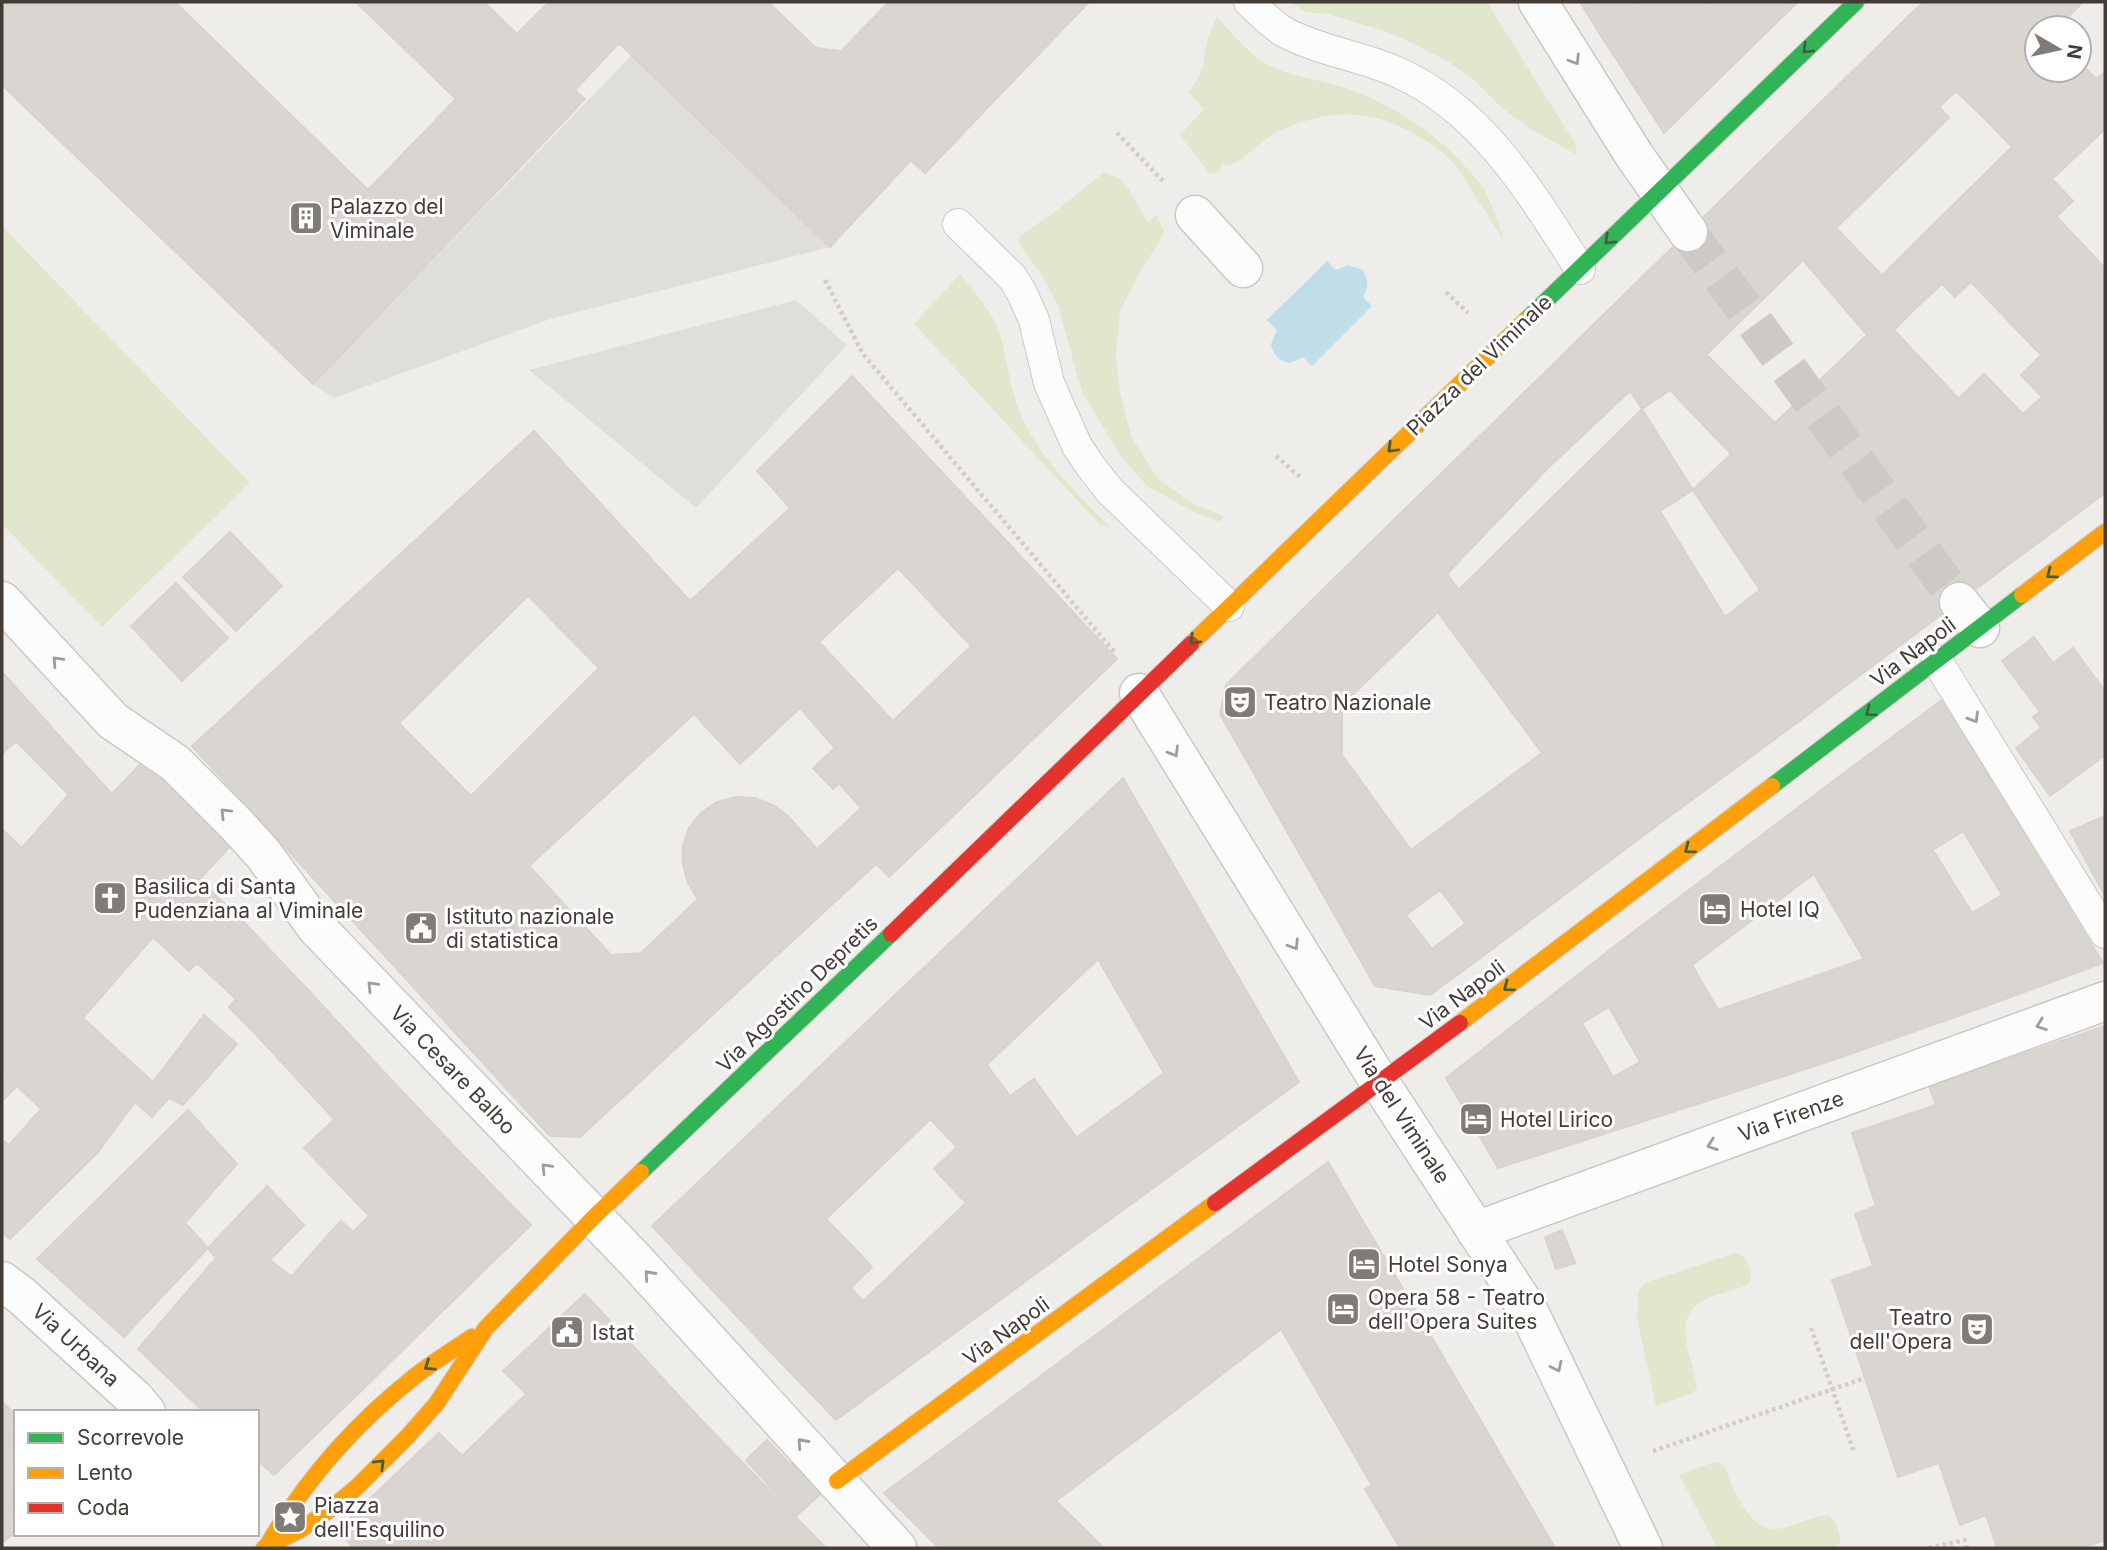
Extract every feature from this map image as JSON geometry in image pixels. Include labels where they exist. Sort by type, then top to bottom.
[{"type":"street","points":[[1538,2],[1658,192],[1688,232]]},
{"type":"street","points":[[1658,192],[1856,2]]},
{"type":"street","name":"Piazza del Viminale","points":[[1139,694],[1658,192]]},
{"type":"street","points":[[1195,215],[1243,268]]},
{"type":"street","name":"Via Napoli","points":[[837,1481],[1380,1083],[1937,661],[1969,615],[2105,532]]},
{"type":"street","name":"Via Cesare Balbo","points":[[2,601],[113,721],[175,763],[237,825],[264,855],[316,927],[594,1217],[897,1548]]},
{"type":"street","name":"Via del Viminale","points":[[1139,694],[1380,1083],[1533,1321],[1643,1548]]},
{"type":"street","name":"Via Agostino Depretis","points":[[263,1545],[300,1530],[356,1488],[410,1435],[437,1403],[486,1328],[594,1217],[1139,694]]},
{"type":"street","name":"Via Firenze","points":[[1476,1231],[2105,1002]]},
{"type":"street","name":"Via Urbana","points":[[2,1281],[22,1296],[144,1410]]},
{"type":"street","name":"Via Agostino Depretis","points":[[263,1545],[305,1486],[380,1406],[416,1375],[486,1328]]},
{"type":"lane","points":[[1249,2],[1285,33],[1313,45],[1398,72],[1436,94],[1458,111],[1505,158],[1580,269]]},
{"type":"lane","points":[[958,224],[1013,278],[1022,293],[1034,320],[1049,383],[1077,446],[1091,467],[1109,490],[1229,606]]},
{"type":"lane","points":[[1937,661],[2105,933]]},
{"type":"path","points":[[1117,133],[1154,172]]},
{"type":"path","points":[[825,280],[863,355],[1122,662],[1139,694]]},
{"type":"path","points":[[1446,292],[1470,316]]},
{"type":"path","points":[[1276,456],[1301,478]]},
{"type":"path","points":[[1811,1328],[1854,1452]]},
{"type":"path","points":[[1653,1451],[1865,1378]]},
{"type":"path","points":[[1929,1548],[1965,1540],[1967,1548]]},
{"type":"green space","points":[[1290,2],[1487,2],[1576,145],[1577,155],[1529,128],[1503,109],[1474,80],[1447,61],[1385,31],[1327,14],[1306,12]]},
{"type":"green space","points":[[1217,17],[1244,46],[1268,65],[1369,97],[1436,138],[1483,188],[1505,243],[1449,158],[1405,129],[1371,117],[1336,115],[1300,123],[1274,134],[1235,163],[1228,166],[1222,162],[1219,171],[1210,174],[1180,135],[1204,109],[1188,92],[1201,73],[1208,38]]},
{"type":"green space","points":[[1104,172],[1120,179],[1127,186],[1148,223],[1156,215],[1164,230],[1120,311],[1116,354],[1120,393],[1132,438],[1158,479],[1197,506],[1224,516],[1220,522],[1192,511],[1147,486],[1120,455],[1082,392],[1058,305],[1042,275],[1019,244],[1020,236]]},
{"type":"green space","points":[[2,226],[250,483],[102,627],[2,524]]},
{"type":"green space","points":[[960,274],[996,324],[1014,395],[1029,431],[1049,461],[1111,528],[1100,525],[914,324]]},
{"type":"green space","points":[[1735,1253],[1740,1254],[1749,1265],[1748,1284],[1697,1304],[1689,1314],[1686,1337],[1697,1389],[1656,1406],[1637,1319],[1638,1292],[1644,1283]]},
{"type":"green space","points":[[1714,1462],[1724,1465],[1744,1508],[1761,1525],[1771,1529],[1782,1528],[1829,1515],[1837,1527],[1840,1543],[1835,1548],[1717,1548],[1679,1475]]},
{"type":"shaded area","points":[[632,55],[830,247],[550,319],[334,398],[313,384]]},
{"type":"shaded area","points":[[796,300],[847,345],[696,508],[529,370]]},
{"type":"water","points":[[1327,261],[1336,270],[1348,265],[1363,270],[1367,284],[1363,297],[1372,306],[1312,366],[1303,357],[1290,363],[1282,361],[1271,344],[1277,330],[1267,320]]},
{"type":"building","name":"Palazzo del Viminale","points":[[2,2],[175,2],[368,190],[456,99],[356,2],[484,2],[517,34],[549,2],[768,2],[816,48],[841,51],[889,2],[1089,2],[925,173],[911,160],[830,247],[619,43],[575,90],[585,99],[313,384],[2,85]]},
{"type":"building","points":[[1580,2],[1636,2],[1601,36]]},
{"type":"building","points":[[1636,2],[1648,2],[1676,31],[1707,2],[1752,2],[1773,26],[1664,133],[1601,36]]},
{"type":"building","points":[[1648,2],[1707,2],[1676,31]]},
{"type":"building","points":[[1752,2],[1798,2],[1773,26]]},
{"type":"building","points":[[1923,2],[2083,2],[2071,14],[2023,14],[2023,80],[1985,119],[1956,91],[1939,107],[1949,118],[1836,228],[1766,156]]},
{"type":"building","points":[[2105,72],[2105,129],[1915,309],[1882,275],[2012,147],[1985,119],[2023,80],[2023,84],[2093,84],[2093,76],[2096,79]]},
{"type":"building","points":[[1766,156],[1836,228],[1670,390],[1642,409],[1590,328]]},
{"type":"building","points":[[2051,178],[2073,201],[2019,252],[2081,316],[2091,333],[2070,349],[2084,367],[2066,381],[2105,434],[2105,493],[1836,693],[1760,590],[1984,374],[2023,414],[2042,397],[2021,375],[2041,355],[1971,282],[1955,297],[1942,284]]},
{"type":"building","points":[[2056,216],[2105,268],[2105,299],[2081,316],[2019,252]]},
{"type":"building","points":[[1836,228],[1915,309],[1894,330],[1959,399],[1760,590],[1693,490],[1731,454],[1670,390],[1706,354],[1775,423],[1867,335],[1803,260]]},
{"type":"building","points":[[2105,299],[2105,353],[2081,316]]},
{"type":"building","points":[[1590,328],[1631,390],[1548,468],[1447,574],[1459,590],[1432,618],[1365,548]]},
{"type":"building","points":[[2091,333],[2105,353],[2105,434],[2066,381],[2084,367],[2070,349]]},
{"type":"building","points":[[852,376],[1117,659],[889,877],[876,864],[580,1137],[550,1136],[192,746],[534,431],[690,601],[790,508],[757,471]],"holes":[[[898,568],[971,646],[893,721],[819,642]],[[528,596],[599,668],[471,796],[399,723]],[[800,708],[835,748],[813,768],[833,789],[839,783],[861,808],[817,849],[788,816],[773,805],[755,798],[736,797],[717,802],[701,813],[689,828],[683,846],[683,865],[688,883],[698,899],[641,953],[611,955],[529,866],[694,714],[740,764]]]},
{"type":"building","points":[[1642,409],[1693,490],[1660,511],[1725,617],[1542,753],[1437,611]]},
{"type":"building","points":[[230,532],[282,586],[236,631],[183,577]]},
{"type":"building","points":[[1365,548],[1432,618],[1342,705],[1342,755],[1440,890],[1406,915],[1432,949],[1465,924],[1487,953],[1430,995],[1375,986],[1220,714],[1226,685]]},
{"type":"building","points":[[176,583],[228,638],[182,681],[131,626]]},
{"type":"building","points":[[1760,590],[1836,693],[1801,720],[1725,617]]},
{"type":"building","points":[[1725,617],[1801,720],[1644,835],[1569,733]]},
{"type":"building","points":[[2034,637],[2053,663],[2073,648],[2105,691],[2105,755],[2050,796],[2016,748],[2041,728],[2033,717],[2040,712],[2002,661]]},
{"type":"building","points":[[2,672],[90,770],[68,794],[16,741],[2,754]]},
{"type":"building","points":[[1942,700],[2103,963],[1978,1009],[1840,776]],"holes":[[[1963,831],[2002,895],[1972,913],[1933,850]]]},
{"type":"building","points":[[1569,733],[1644,835],[1487,953],[1411,850]]},
{"type":"building","name":"Basilica di Santa Pudenziana al Viminale","points":[[147,757],[235,841],[199,880],[239,917],[189,971],[153,937],[83,1018],[57,1039],[47,1030],[5,1076],[2,1074],[2,829],[22,848],[90,770],[112,794]]},
{"type":"building","name":"Hotel IQ","points":[[1840,776],[1978,1009],[1707,1101],[1616,945]],"holes":[[[1814,874],[1864,959],[1718,1010],[1692,965]]]},
{"type":"building","points":[[1123,778],[1299,1082],[1127,1207],[1076,1138],[1164,1073],[1098,959],[1014,1039],[935,957]]},
{"type":"building","points":[[2105,816],[2105,896],[2070,831]]},
{"type":"building","points":[[239,917],[311,993],[261,1040],[229,1007],[236,999],[197,963]]},
{"type":"building","points":[[1616,945],[1707,1101],[1498,1168],[1446,1078]],"holes":[[[1609,1007],[1640,1062],[1613,1077],[1582,1023]]]},
{"type":"building","points":[[935,957],[1014,1039],[826,1219],[859,1253],[763,1344],[652,1226]]},
{"type":"building","points":[[311,993],[384,1072],[334,1119],[261,1040]]},
{"type":"building","points":[[204,1015],[237,1044],[183,1105],[169,1098],[152,1117],[135,1102]]},
{"type":"building","points":[[83,1018],[153,1082],[98,1152],[10,1239],[2,1232],[2,1140],[9,1145],[41,1109],[17,1086],[2,1101],[2,1080],[47,1030],[57,1039]]},
{"type":"building","name":"Teatro dell'Opera","points":[[2105,1026],[2105,1540],[2081,1548],[1997,1548],[1986,1515],[1960,1525],[1939,1463],[1898,1477],[1832,1280],[1873,1266],[1855,1214],[1876,1206],[1852,1133],[1936,1105],[1929,1086]]},
{"type":"building","points":[[987,1065],[1010,1096],[1034,1079],[1127,1207],[836,1420],[763,1344],[859,1253],[872,1267],[851,1288],[863,1301],[966,1203],[934,1169],[957,1147],[930,1119]]},
{"type":"building","points":[[384,1072],[456,1148],[376,1223],[304,1148]]},
{"type":"building","points":[[188,1110],[237,1164],[185,1223],[208,1248],[124,1337],[37,1259]]},
{"type":"building","points":[[456,1148],[531,1225],[425,1328],[326,1237],[341,1221],[353,1232],[369,1216],[376,1223]]},
{"type":"building","points":[[1328,1162],[1481,1421],[1371,1484],[1281,1329],[1156,1425],[1093,1337]]},
{"type":"building","points":[[267,1186],[304,1225],[270,1260],[292,1277],[268,1304],[356,1396],[274,1475],[259,1462],[259,1410],[202,1410],[138,1349],[216,1258],[208,1248]]},
{"type":"building","points":[[1562,1230],[1575,1263],[1556,1269],[1545,1237]]},
{"type":"building","points":[[326,1237],[425,1328],[356,1396],[268,1304]]},
{"type":"building","points":[[585,1294],[705,1424],[576,1548],[354,1548],[337,1530],[439,1433],[462,1456],[526,1394],[503,1371]]},
{"type":"building","points":[[1093,1337],[1156,1425],[1056,1501],[1104,1548],[939,1548],[884,1493]]},
{"type":"building","points":[[2,1402],[14,1413],[14,1503],[2,1512]]},
{"type":"building","points":[[1481,1421],[1555,1548],[1400,1548],[1365,1489]]},
{"type":"building","points":[[705,1424],[824,1548],[576,1548]]},
{"type":"building","points":[[767,1440],[791,1465],[769,1486],[746,1460]]},
{"type":"building","points":[[795,1461],[824,1491],[797,1515],[769,1486]]},
{"type":"building","points":[[14,1503],[14,1534],[2,1543],[2,1512]]},
{"type":"tunnel","points":[[1688,232],[1959,602]]},
{"type":"traffic: fast","points":[[1526,320],[1856,2]]},
{"type":"traffic: fast","points":[[1772,786],[2022,595]]},
{"type":"traffic: fast","points":[[641,1172],[891,934]]},
{"type":"traffic: slow","points":[[1191,644],[1526,320]]},
{"type":"traffic: slow","points":[[2022,595],[2105,532]]},
{"type":"traffic: slow","points":[[1460,1023],[1772,786]]},
{"type":"traffic: slow","points":[[264,1548],[300,1530],[356,1488],[437,1403],[486,1328],[641,1172]]},
{"type":"traffic: slow","points":[[837,1481],[1215,1203]]},
{"type":"traffic: slow","points":[[267,1546],[315,1476],[371,1414],[414,1377],[472,1337]]},
{"type":"traffic: jam","points":[[891,934],[1191,644]]},
{"type":"traffic: jam","points":[[1215,1203],[1460,1023]]},
{"type":"place","name":"Palazzo del Viminale","points":[[306,218]]},
{"type":"place","name":"Teatro Nazionale","points":[[1240,702]]},
{"type":"place","name":"Basilica di Santa Pudenziana al Viminale","points":[[110,898]]},
{"type":"place","name":"Hotel IQ","points":[[1715,909]]},
{"type":"place","name":"Istituto nazionale di statistica","points":[[421,928]]},
{"type":"place","name":"Hotel Lirico","points":[[1476,1119]]},
{"type":"place","name":"Hotel Sonya","points":[[1364,1264]]},
{"type":"place","name":"Opera 58 - Teatro dell'Opera Suites","points":[[1343,1309]]},
{"type":"place","name":"Teatro dell'Opera","points":[[1977,1329]]},
{"type":"place","name":"Istat","points":[[567,1332]]},
{"type":"place","name":"Piazza dell'Esquilino","points":[[290,1517]]}]
